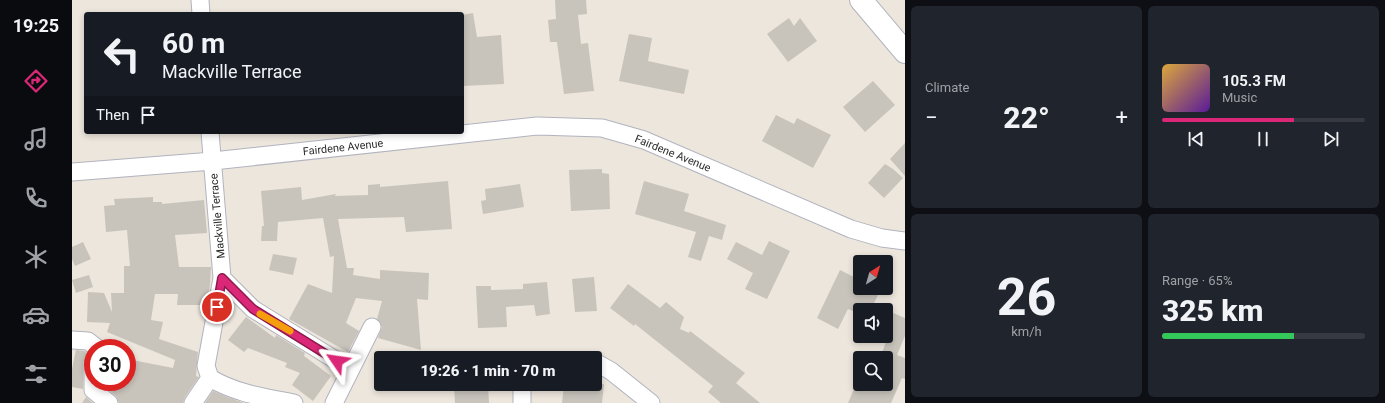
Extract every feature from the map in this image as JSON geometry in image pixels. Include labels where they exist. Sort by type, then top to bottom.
[{"type":"main road","points":[[861,0],[905,52]]},
{"type":"street","points":[[200,0],[201,12]]},
{"type":"street","name":"Fairdene Avenue","points":[[464,134],[537,126],[602,128],[644,140],[851,228],[882,238],[905,241]]},
{"type":"street","name":"Mackville Terrace","points":[[210,134],[222,278],[206,366],[210,378]]},
{"type":"street","name":"Fairdene Avenue","points":[[72,172],[212,161],[463,134]]},
{"type":"street","points":[[222,278],[253,309],[350,369]]},
{"type":"street","points":[[334,403],[372,327]]},
{"type":"street","points":[[72,340],[84,341]]},
{"type":"street","points":[[602,366],[611,371],[651,403]]},
{"type":"street","points":[[192,403],[210,378],[239,392],[294,403]]},
{"type":"street","points":[[94,391],[108,403]]},
{"type":"street","points":[[522,391],[522,403]]},
{"type":"building","points":[[555,0],[586,0],[587,14],[578,15],[581,44],[588,43],[594,91],[564,94],[557,42],[550,42],[548,20],[556,19]]},
{"type":"building","points":[[473,13],[477,37],[501,35],[504,84],[464,86],[464,15]]},
{"type":"building","points":[[789,18],[794,26],[800,18],[817,41],[788,62],[767,34]]},
{"type":"building","points":[[629,34],[652,38],[648,61],[689,70],[684,94],[619,81]]},
{"type":"building","points":[[873,81],[895,105],[865,132],[843,107]]},
{"type":"building","points":[[776,115],[794,124],[797,118],[831,135],[813,168],[762,141]]},
{"type":"building","points":[[905,143],[905,176],[890,159]]},
{"type":"building","points":[[885,164],[903,178],[884,198],[868,183]]},
{"type":"building","points":[[602,169],[602,173],[609,174],[610,209],[571,211],[569,170]]},
{"type":"building","points":[[448,181],[452,229],[406,232],[404,217],[338,219],[347,268],[354,268],[353,275],[380,279],[380,270],[429,273],[428,300],[417,299],[421,350],[378,338],[382,327],[377,319],[382,301],[356,298],[346,323],[359,331],[348,352],[289,319],[308,284],[332,293],[334,256],[330,257],[323,218],[278,222],[277,241],[261,241],[262,226],[264,226],[261,191],[301,187],[302,200],[336,194],[335,196],[368,195],[368,185],[380,184],[380,187]]},
{"type":"building","points":[[644,181],[689,194],[684,211],[726,225],[722,240],[709,236],[701,261],[688,257],[696,232],[635,214]]},
{"type":"building","points":[[520,184],[524,207],[483,214],[481,201],[486,200],[485,189]]},
{"type":"building","points":[[153,197],[153,202],[162,202],[162,204],[204,200],[207,233],[175,235],[179,267],[211,267],[207,305],[177,305],[178,294],[155,294],[151,320],[163,322],[159,339],[198,352],[196,376],[199,377],[185,397],[183,403],[119,403],[116,396],[110,391],[136,391],[136,361],[173,368],[175,360],[136,344],[136,339],[124,339],[107,332],[110,323],[87,322],[88,292],[104,293],[112,312],[111,293],[124,293],[124,266],[130,266],[127,230],[106,232],[104,206],[115,205],[114,199]]},
{"type":"building","points":[[769,241],[790,251],[767,299],[745,289],[753,273],[727,259],[736,242],[762,255]]},
{"type":"building","points":[[83,242],[91,259],[75,266],[72,259],[72,247]]},
{"type":"building","points":[[273,254],[297,258],[293,275],[269,270]]},
{"type":"building","points":[[840,270],[853,276],[853,295],[878,295],[874,303],[853,303],[853,311],[848,309],[838,329],[817,318]]},
{"type":"building","points":[[89,275],[93,287],[76,293],[72,280]]},
{"type":"building","points":[[594,277],[597,311],[575,312],[572,279]]},
{"type":"building","points":[[547,282],[550,314],[536,316],[534,305],[506,307],[507,327],[478,328],[476,286],[491,286],[491,290],[523,289],[523,284]]},
{"type":"building","points":[[628,284],[660,308],[666,302],[684,317],[680,329],[689,333],[690,331],[745,373],[736,383],[760,403],[721,403],[708,392],[713,386],[635,324],[634,326],[610,308]]},
{"type":"building","points":[[893,313],[905,318],[905,336],[897,355],[905,358],[905,379],[902,378],[891,403],[848,403],[853,391],[893,391],[893,351],[883,351],[886,343],[893,343]]},
{"type":"building","points":[[246,317],[275,338],[276,335],[305,353],[304,356],[331,376],[313,401],[292,385],[300,373],[285,367],[287,363],[248,348],[244,352],[228,340]]},
{"type":"building","points":[[76,350],[84,351],[83,389],[72,387],[72,369]]},
{"type":"building","points":[[602,384],[604,384],[602,403],[562,403],[563,391],[602,391]]},
{"type":"building","points":[[213,391],[227,397],[244,403],[205,403]]},
{"type":"building","points":[[454,391],[488,391],[489,403],[455,403]]},
{"type":"building","points":[[86,397],[87,398],[93,403],[82,403]]},
{"type":"slow traffic","points":[[260,314],[290,331]]},
{"type":"route","points":[[217,307],[222,278],[253,309],[337,361]]}]
